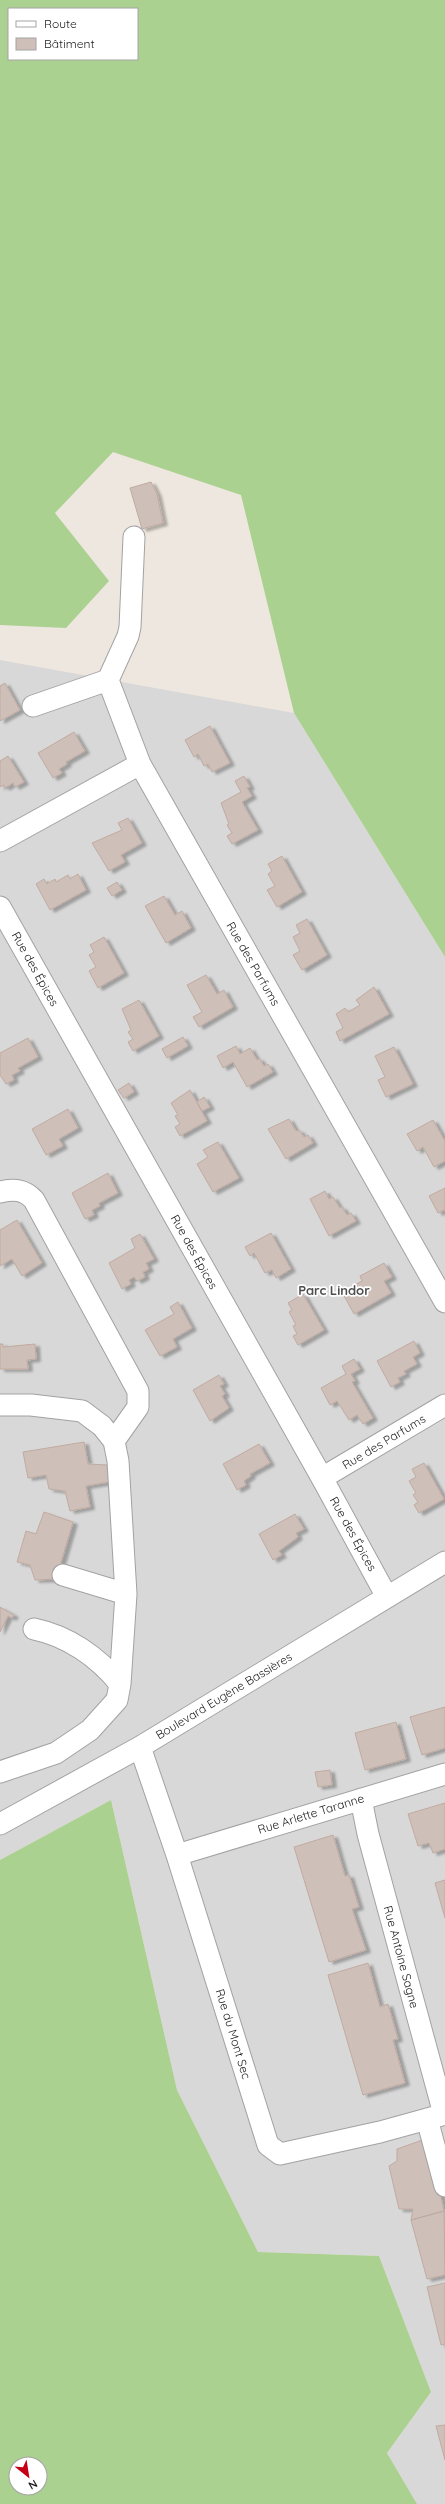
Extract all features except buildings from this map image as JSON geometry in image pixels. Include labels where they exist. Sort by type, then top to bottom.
[{"type":"street","points":[[33,706],[108,680],[128,636],[130,627],[134,537]]},
{"type":"street","name":"Rue des Parfums","points":[[108,680],[140,764],[445,1302]]},
{"type":"street","points":[[0,841],[140,764]]},
{"type":"street","name":"Rue des Épices","points":[[0,907],[322,1478],[387,1597]]},
{"type":"street","points":[[0,1192],[20,1190],[28,1193],[34,1200],[138,1391],[138,1407],[114,1441]]},
{"type":"street","points":[[0,1405],[31,1405],[82,1411],[102,1426],[114,1441],[118,1461],[126,1594],[120,1684],[116,1700],[90,1730],[56,1753],[0,1772]]},
{"type":"street","name":"Rue des Parfums","points":[[322,1478],[445,1405]]},
{"type":"street","name":"Boulevard Eugène Bassières","points":[[0,1824],[140,1747],[445,1562]]},
{"type":"street","points":[[63,1575],[126,1594]]},
{"type":"street","points":[[34,1629],[49,1632],[91,1654],[105,1665],[120,1684]]},
{"type":"street","name":"Rue du Mont Sec","points":[[140,1747],[177,1854],[268,2145],[280,2154],[380,2132],[439,2116]]},
{"type":"street","name":"Rue Arlette Taranne","points":[[177,1854],[445,1774]]},
{"type":"street","name":"Rue Antoine Sagne","points":[[361,1799],[368,1834],[439,2116],[445,2186]]},
{"type":"shaded area","points":[[0,660],[294,713],[445,957],[445,2504],[417,2504],[387,2453],[431,2392],[379,2256],[258,2252],[177,2090],[111,1800],[0,1860]]},
{"type":"green space","points":[[0,0],[445,0],[445,957],[294,713],[241,495],[113,452],[55,513],[109,581],[66,628],[0,625]]},
{"type":"green space","points":[[111,1800],[177,2090],[258,2252],[379,2256],[431,2392],[387,2453],[417,2504],[0,2504],[0,1860]]},
{"type":"district","name":"Parc Lindor","points":[[334,1290]]}]
